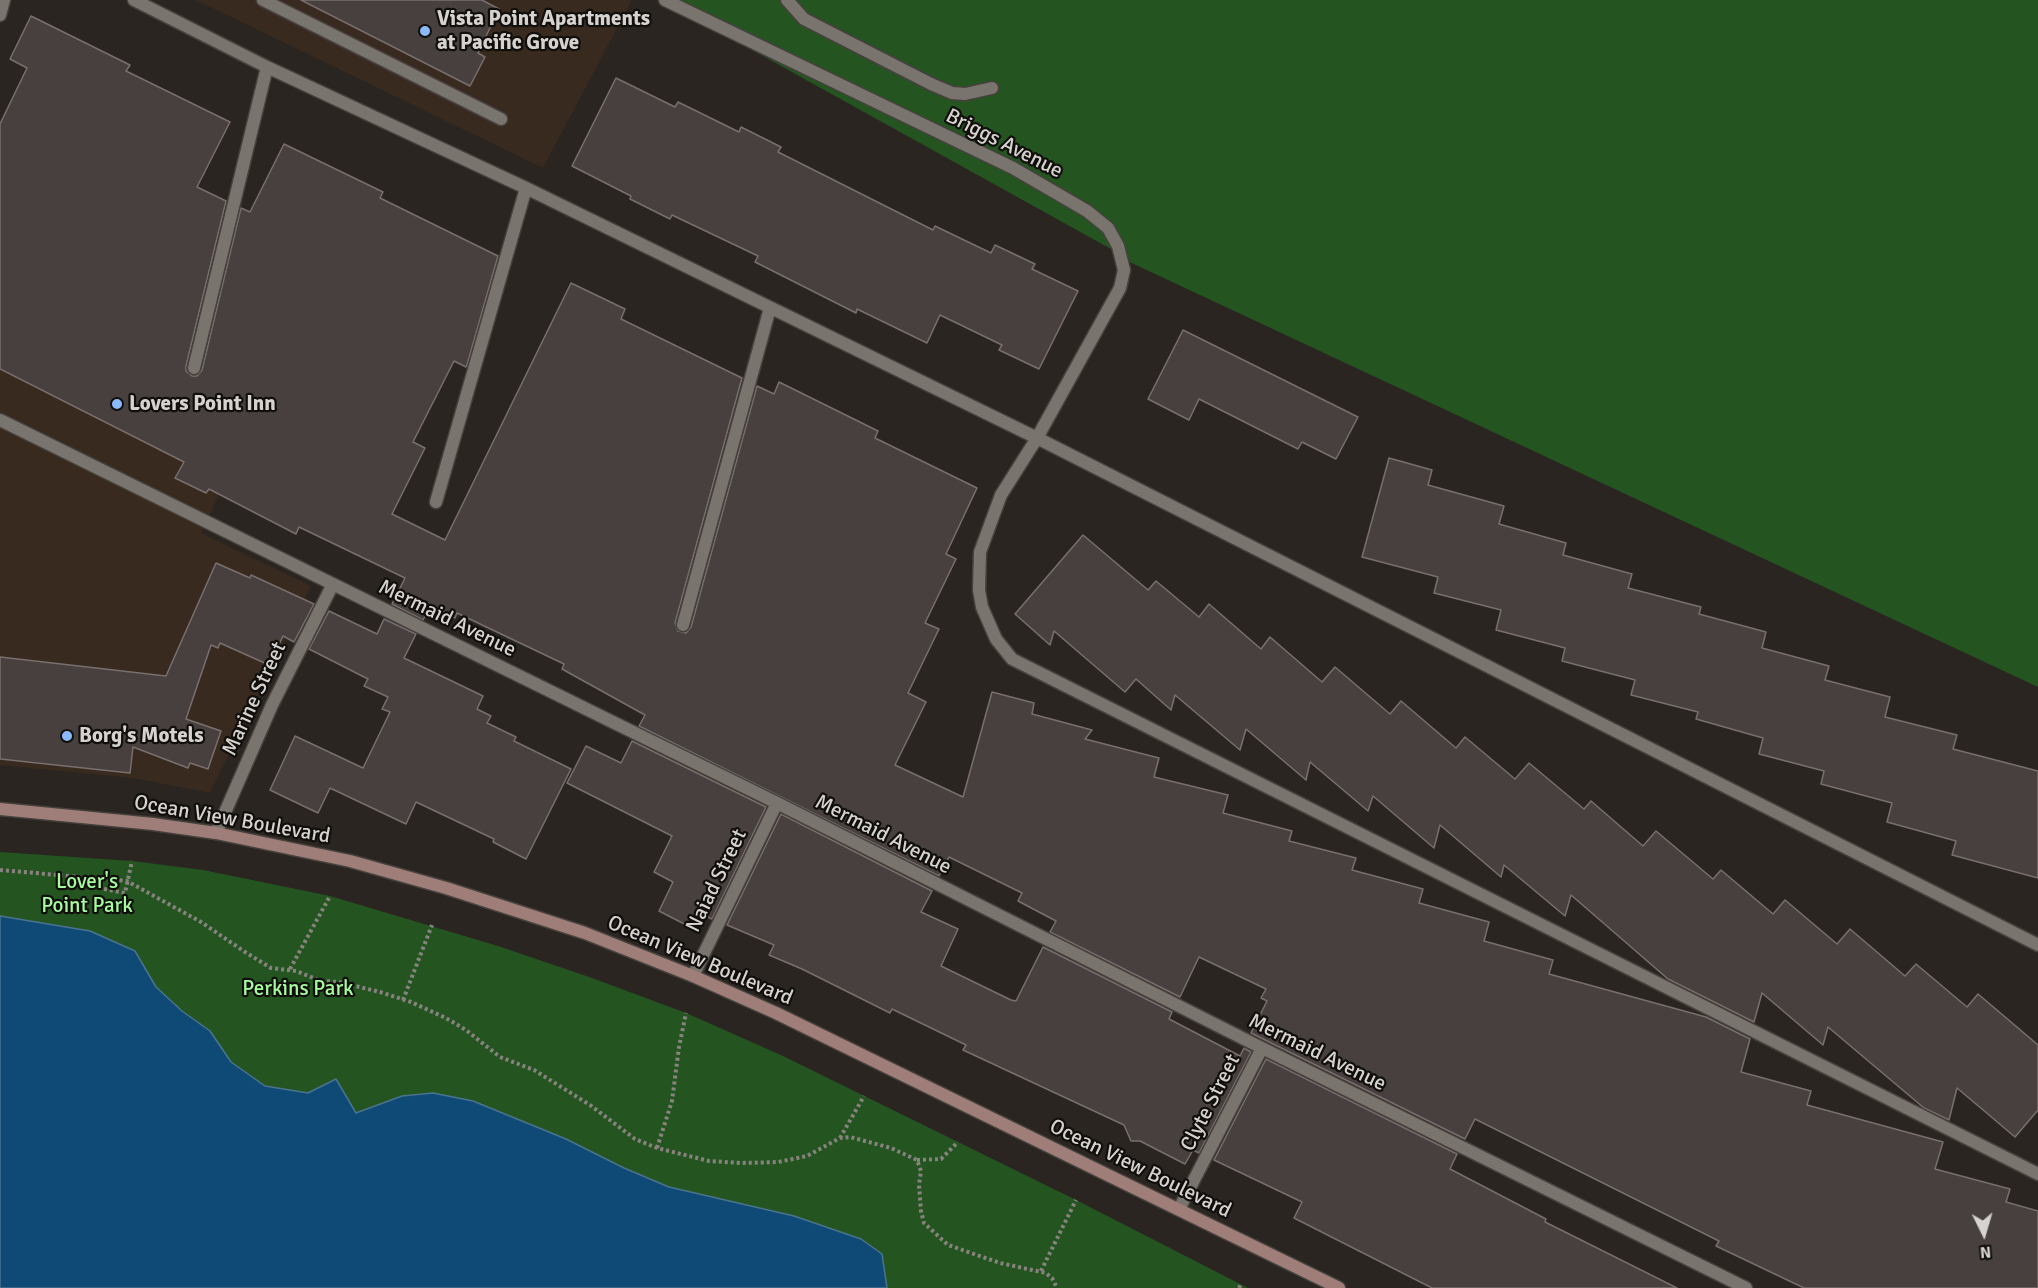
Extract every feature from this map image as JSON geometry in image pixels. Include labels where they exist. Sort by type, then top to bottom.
[{"type":"main road","name":"Ocean View Boulevard","points":[[0,809],[153,824],[216,833],[350,861],[446,888],[585,933],[693,976],[787,1019],[1339,1288]]},
{"type":"street","points":[[0,15],[4,0]]},
{"type":"street","points":[[134,0],[267,67],[526,188],[1037,438],[2038,945]]},
{"type":"street","points":[[263,0],[501,119]]},
{"type":"street","name":"Briggs Avenue","points":[[665,0],[1013,168],[1087,211],[1108,228],[1118,246],[1124,270],[1120,288],[1037,438],[1001,495],[980,552],[978,590],[982,607],[996,639],[1012,659],[2038,1174]]},
{"type":"street","points":[[787,0],[804,19],[931,84],[952,93],[965,94],[992,88]]},
{"type":"street","points":[[194,368],[267,67]]},
{"type":"street","points":[[436,502],[526,188]]},
{"type":"street","points":[[683,625],[770,308]]},
{"type":"street","name":"Mermaid Avenue","points":[[0,420],[777,803],[1262,1048],[1746,1288]]},
{"type":"street","name":"Marine Street","points":[[216,833],[272,705],[333,584]]},
{"type":"street","name":"Naiad Street","points":[[693,976],[777,803]]},
{"type":"street","name":"Clyte Street","points":[[1179,1209],[1262,1048]]},
{"type":"path","points":[[104,889],[126,893],[132,861]]},
{"type":"path","points":[[0,870],[127,881],[201,922],[271,968],[290,970],[321,981],[358,986],[403,1000],[446,1018],[466,1030],[500,1057],[534,1070],[590,1105],[635,1139],[657,1148],[709,1161],[778,1162],[807,1156],[840,1138],[849,1137],[891,1148],[917,1160],[941,1159],[958,1142]]},
{"type":"path","points":[[290,970],[330,896]]},
{"type":"path","points":[[403,1000],[432,926]]},
{"type":"path","points":[[657,1148],[672,1101],[686,1013]]},
{"type":"path","points":[[840,1138],[864,1096]]},
{"type":"path","points":[[917,1160],[921,1171],[919,1185],[924,1222],[948,1245],[1000,1263],[1041,1271],[1052,1278],[1057,1288]]},
{"type":"path","points":[[1041,1271],[1076,1200]]},
{"type":"shaded area","points":[[196,0],[632,0],[543,168]]},
{"type":"shaded area","points":[[0,312],[249,430],[201,533],[311,586],[210,793],[133,778],[0,765]]},
{"type":"green space","points":[[662,0],[2038,0],[2038,687],[1121,258],[1120,254]]},
{"type":"green space","points":[[0,852],[132,861],[203,870],[330,896],[498,946],[592,978],[686,1013],[783,1056],[1076,1200],[1248,1288],[0,1288]]},
{"type":"water","points":[[0,916],[90,931],[135,951],[156,987],[182,1011],[210,1031],[231,1062],[265,1086],[308,1093],[336,1079],[356,1113],[402,1096],[433,1093],[473,1101],[566,1139],[669,1187],[794,1216],[861,1239],[882,1254],[887,1288],[0,1288]]},
{"type":"building","name":"Vista Point Apartments at Pacific Grove","points":[[301,0],[482,0],[499,9],[478,53],[485,57],[470,86]]},
{"type":"building","points":[[31,16],[130,65],[126,71],[230,122],[197,187],[226,201],[186,366],[186,371],[192,376],[197,376],[202,370],[241,208],[250,212],[284,144],[383,192],[380,198],[498,256],[467,365],[466,367],[454,361],[413,442],[425,448],[392,514],[445,540],[571,283],[625,309],[621,319],[742,378],[675,623],[678,631],[686,633],[691,627],[757,386],[774,394],[779,382],[878,431],[875,438],[977,488],[946,554],[956,559],[925,623],[939,629],[908,693],[926,702],[895,765],[963,797],[992,692],[1034,703],[1032,714],[1092,730],[1085,739],[1159,758],[1154,777],[1228,795],[1223,813],[1292,831],[1289,841],[1356,858],[1352,870],[1423,889],[1419,903],[1489,922],[1484,941],[1553,960],[1549,974],[1706,1017],[1750,1039],[1741,1072],[1811,1091],[1807,1105],[1943,1142],[1935,1169],[2010,1189],[2006,1202],[2038,1211],[2038,1288],[1804,1288],[1716,1246],[1719,1241],[1475,1119],[1465,1139],[1251,1033],[1267,1001],[1261,998],[1266,989],[1199,957],[1180,997],[1050,932],[1056,921],[1018,901],[1022,893],[949,857],[939,876],[639,726],[645,715],[562,669],[564,664],[457,613],[455,618],[431,605],[423,620],[392,604],[405,578],[299,527],[296,534],[209,489],[206,493],[175,478],[184,462],[0,369],[0,124],[27,68],[10,59]]},
{"type":"building","points":[[616,78],[675,107],[678,102],[739,132],[741,127],[781,147],[778,152],[933,230],[935,226],[991,253],[995,245],[1035,264],[1032,269],[1078,291],[1039,369],[999,350],[1002,345],[940,315],[927,343],[857,309],[856,313],[755,262],[758,256],[672,215],[670,219],[572,166]]},
{"type":"building","points":[[1183,330],[1358,417],[1336,459],[1302,442],[1298,449],[1199,399],[1189,420],[1148,399]]},
{"type":"building","points":[[1389,458],[1432,470],[1428,485],[1504,506],[1499,524],[1566,543],[1563,555],[1632,574],[1628,588],[1701,607],[1699,614],[1766,632],[1762,648],[1829,666],[1825,680],[1890,697],[1885,717],[1957,735],[1953,749],[2038,771],[2038,878],[1952,855],[1956,841],[1887,822],[1892,803],[1821,784],[1824,771],[1759,754],[1763,738],[1696,719],[1698,712],[1631,695],[1635,680],[1562,661],[1565,648],[1496,630],[1501,610],[1434,593],[1438,577],[1362,557]]},
{"type":"building","points":[[1083,535],[1148,590],[1156,581],[1199,617],[1209,604],[1261,649],[1270,637],[1322,682],[1335,667],[1390,714],[1401,701],[1456,748],[1465,737],[1515,779],[1529,763],[1584,809],[1591,801],[1643,846],[1656,831],[1713,879],[1721,870],[1773,914],[1785,900],[1837,944],[1850,929],[1905,976],[1916,964],[1967,1007],[1978,994],[2038,1045],[2038,1110],[2015,1137],[1957,1088],[1949,1120],[1924,1108],[1828,1027],[1823,1045],[1762,993],[1754,1022],[1668,979],[1571,895],[1565,916],[1504,865],[1501,877],[1440,825],[1434,848],[1373,796],[1368,811],[1310,762],[1306,780],[1246,729],[1240,750],[1175,695],[1171,710],[1136,679],[1125,692],[1054,631],[1050,645],[1015,614]]},
{"type":"building","points":[[216,563],[250,578],[251,575],[314,604],[294,642],[283,636],[269,665],[220,643],[218,648],[211,645],[186,719],[221,731],[208,769],[190,763],[188,768],[133,747],[130,773],[0,759],[0,657],[166,676]]},
{"type":"building","points":[[329,611],[377,634],[384,619],[416,634],[404,658],[483,696],[477,709],[491,716],[487,723],[516,737],[514,741],[571,769],[526,859],[493,842],[494,839],[416,802],[406,824],[330,788],[318,813],[270,790],[295,736],[363,768],[390,712],[382,709],[388,697],[364,686],[368,679],[309,649]]},
{"type":"building","points":[[632,741],[766,807],[712,919],[703,915],[696,930],[659,911],[673,882],[654,872],[672,836],[567,783],[586,746],[621,763]]},
{"type":"building","points":[[781,814],[932,891],[921,912],[958,929],[941,966],[1016,1001],[1043,947],[1172,1012],[1169,1019],[1240,1056],[1244,1048],[1251,1052],[1199,1153],[1193,1150],[1185,1164],[1140,1141],[1131,1141],[1124,1125],[963,1050],[966,1045],[892,1009],[890,1013],[769,955],[774,945],[727,925]]},
{"type":"building","points":[[1266,1059],[1457,1154],[1450,1169],[1546,1219],[1545,1222],[1677,1288],[1432,1288],[1294,1218],[1302,1202],[1214,1160]]},
{"type":"place","name":"Vista Point Apartments at Pacific Grove","points":[[425,31]]},
{"type":"place","name":"Lovers Point Inn","points":[[117,404]]},
{"type":"place","name":"Borg's Motels","points":[[67,736]]},
{"type":"park label","name":"Lover's Point Park","points":[[87,894]]},
{"type":"park label","name":"Perkins Park","points":[[298,989]]}]
